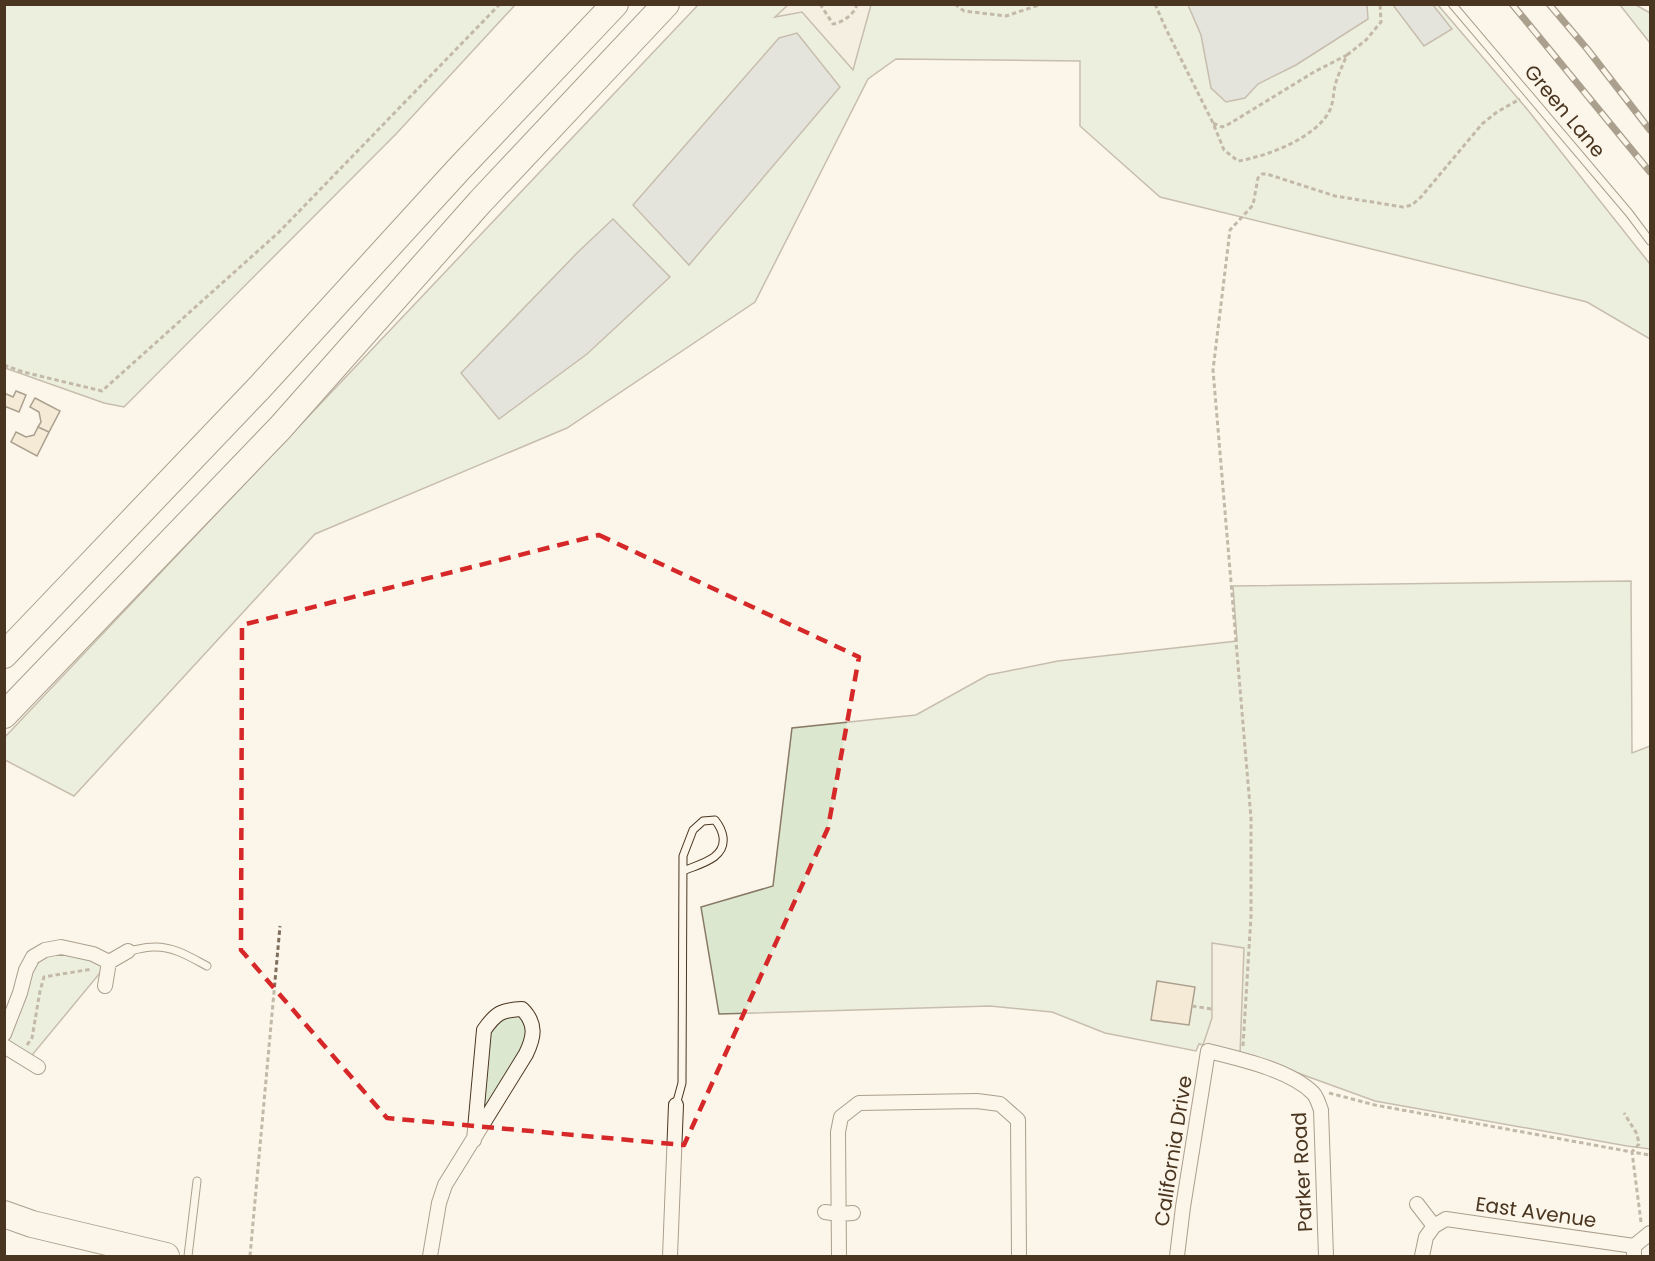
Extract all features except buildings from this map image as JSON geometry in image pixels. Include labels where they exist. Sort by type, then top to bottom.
[{"type":"highway","points":[[4,655],[260,387],[458,170],[615,4]]},
{"type":"highway","points":[[4,715],[280,428],[480,202],[666,4]]},
{"type":"highway","points":[[4,1214],[32,1224],[166,1257]]},
{"type":"street","points":[[4,1034],[20,993],[26,970],[33,957],[45,950],[61,946],[93,954],[105,961]]},
{"type":"street","points":[[105,961],[128,951]]},
{"type":"street","points":[[105,961],[105,986]]},
{"type":"street","points":[[430,1257],[439,1203],[445,1185],[474,1140],[532,1042],[533,1030],[530,1016],[522,1009],[508,1010],[494,1017],[484,1030],[474,1140]]},
{"type":"street","points":[[4,1046],[38,1067]]},
{"type":"street","name":"Parker Road","points":[[1209,1051],[1243,1060],[1291,1078],[1315,1094],[1321,1110],[1326,1257]]},
{"type":"street","name":"California Drive","points":[[1177,1257],[1209,1051]]},
{"type":"street","points":[[839,1257],[838,1132],[841,1117],[859,1103],[977,1101],[1000,1104],[1018,1120],[1019,1257]]},
{"type":"street","points":[[669,1257],[676,1105]]},
{"type":"street","points":[[1417,1204],[1434,1226],[1426,1237],[1422,1257]]},
{"type":"street","name":"East Avenue","points":[[1434,1226],[1446,1219],[1640,1244]]},
{"type":"lane","name":"Green Lane","points":[[1452,4],[1629,213],[1650,241]]},
{"type":"lane","points":[[676,1105],[682,1083],[683,856],[693,830],[703,820],[715,820],[719,824],[723,840],[723,846],[718,855],[683,871]]},
{"type":"lane","points":[[128,951],[153,947],[179,951],[207,966]]},
{"type":"lane","points":[[188,1257],[197,1181]]},
{"type":"path","points":[[4,365],[23,372],[102,391],[279,232],[500,4]]},
{"type":"path","points":[[820,4],[833,24],[842,22],[856,10],[857,4]]},
{"type":"path","points":[[955,4],[964,11],[1006,16],[1042,4]]},
{"type":"path","points":[[1155,4],[1224,150],[1238,161],[1256,158],[1289,144],[1321,124],[1331,108],[1336,82],[1347,56]]},
{"type":"path","points":[[1213,123],[1222,127],[1229,124],[1305,77],[1347,56],[1366,40],[1381,22],[1380,4]]},
{"type":"path","points":[[1243,1060],[1251,916],[1251,818],[1213,370],[1230,230],[1253,205],[1258,178],[1262,174],[1335,196],[1403,207],[1412,205],[1482,124],[1497,112],[1528,94]]},
{"type":"path","points":[[250,1257],[279,926]]},
{"type":"path","points":[[20,1057],[32,1038],[44,977],[92,969],[105,961]]},
{"type":"path","points":[[1192,1006],[1212,1009]]},
{"type":"path","points":[[1315,1094],[1331,1093],[1375,1106],[1650,1155]]},
{"type":"path","points":[[1624,1113],[1637,1134],[1639,1144],[1632,1152],[1640,1244]]},
{"type":"highlighted area","points":[[599,535],[859,657],[828,828],[684,1145],[387,1118],[241,950],[242,625]]},
{"type":"green space","points":[[5,4],[515,5],[396,134],[124,407],[104,403],[5,368]]},
{"type":"green space","points":[[698,5],[1438,5],[1527,109],[1650,264],[1650,339],[1587,302],[1160,197],[1080,126],[1080,61],[896,59],[868,79],[755,302],[567,428],[315,534],[74,796],[5,760],[4,738]]},
{"type":"green space","points":[[1620,5],[1636,5],[1650,13],[1650,43]]},
{"type":"green space","points":[[1631,581],[1632,753],[1650,746],[1650,1149],[1375,1101],[1262,1060],[1199,1044],[1196,1051],[1105,1033],[1052,1012],[990,1006],[719,1014],[701,907],[773,886],[792,728],[916,715],[988,675],[1058,661],[1237,641],[1233,586]]},
{"type":"green space","points":[[45,950],[109,962],[28,1060],[5,1046],[26,970]]},
{"type":"green space","points":[[522,1009],[533,1030],[474,1140],[484,1030],[494,1017]]},
{"type":"shaded area","points":[[789,4],[871,5],[853,70],[802,12],[775,17]]},
{"type":"shaded area","points":[[1367,4],[1368,19],[1296,65],[1258,84],[1245,98],[1226,102],[1211,88],[1201,35],[1188,5]]},
{"type":"shaded area","points":[[1393,5],[1433,5],[1452,29],[1424,46]]},
{"type":"shaded area","points":[[797,33],[840,87],[689,265],[633,205],[779,38]]},
{"type":"shaded area","points":[[613,219],[670,277],[587,354],[499,419],[461,373]]},
{"type":"shaded area","points":[[1212,943],[1244,948],[1240,1054],[1203,1045],[1212,1018]]},
{"type":"railway","points":[[1512,4],[1650,172]]},
{"type":"railway","points":[[1549,4],[1650,130]]}]
